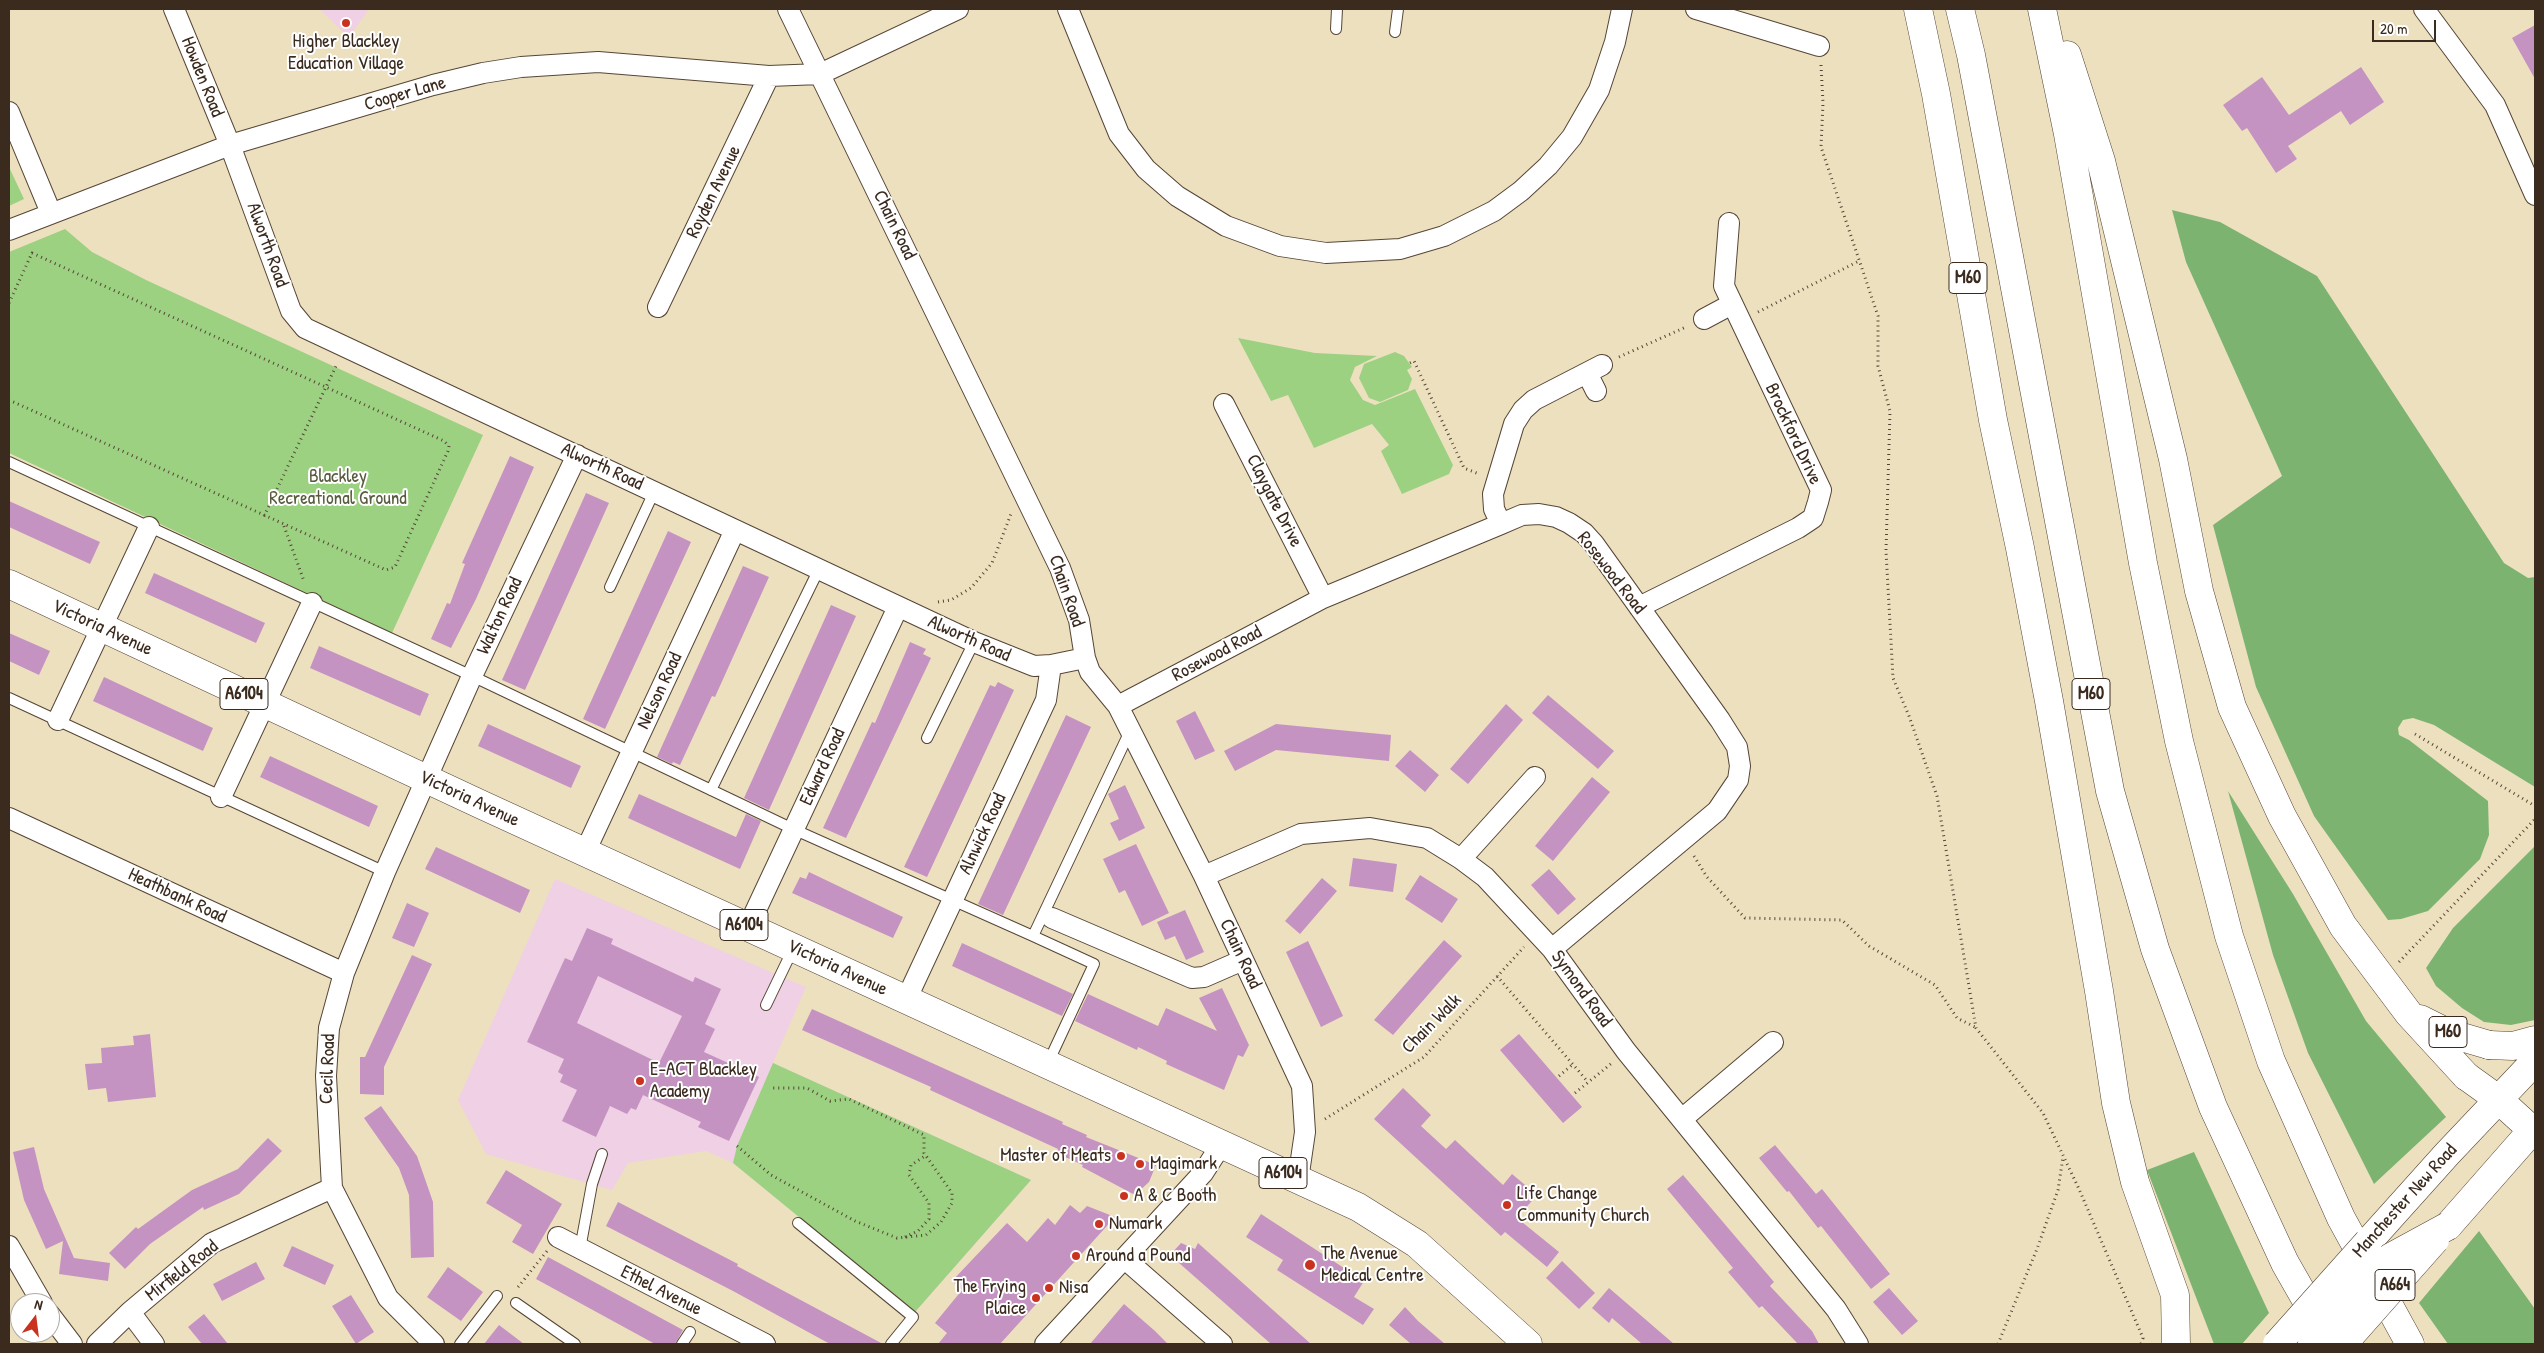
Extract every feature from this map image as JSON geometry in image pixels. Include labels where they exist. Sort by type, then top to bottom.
[{"type":"main road","name":"M60","points":[[1918,9],[1936,94],[1993,420],[2020,548],[2077,861],[2116,1103],[2135,1182],[2194,1344]]},
{"type":"main road","name":"M60","points":[[1937,9],[1970,194],[2020,548]]},
{"type":"main road","name":"M60","points":[[1960,9],[1973,65],[2110,791],[2155,949],[2214,1107],[2285,1263],[2332,1344]]},
{"type":"main road","points":[[2042,9],[2068,134],[2145,572],[2179,740],[2228,936],[2271,1061],[2333,1200],[2410,1344]]},
{"type":"main road","name":"M60","points":[[2051,9],[2101,161],[2173,459],[2199,591],[2232,707],[2282,816],[2343,926],[2409,1014],[2466,1076],[2498,1099]]},
{"type":"main road","name":"Victoria Avenue","points":[[9,584],[263,704],[1358,1208],[1417,1244],[1528,1344]]},
{"type":"main road","name":"M60","points":[[2409,1014],[2448,1033],[2489,1045],[2513,1046],[2535,1040]]},
{"type":"main road","name":"Manchester New Road","points":[[2278,1344],[2446,1154],[2535,1061]]},
{"type":"main road","points":[[2498,1099],[2534,1130]]},
{"type":"main road","name":"A664","points":[[2343,1344],[2534,1130]]},
{"type":"main road","points":[[2312,1344],[2390,1257],[2448,1226]]},
{"type":"main road","name":"M60","points":[[2175,1295],[2176,1344]]},
{"type":"street","name":"Howden Road","points":[[174,9],[230,144]]},
{"type":"street","name":"Chain Road","points":[[788,9],[1060,568],[1079,620],[1085,658],[1090,672],[1118,706],[1204,876],[1302,1086],[1305,1132],[1298,1180]]},
{"type":"street","points":[[820,74],[958,9]]},
{"type":"street","points":[[1068,9],[1119,134],[1146,169],[1177,196],[1226,226],[1280,246],[1326,253],[1400,249],[1444,236],[1494,211],[1521,191],[1548,166],[1572,138],[1599,90],[1615,42],[1622,9]]},
{"type":"street","points":[[1696,9],[1820,46]]},
{"type":"street","points":[[2424,9],[2495,104],[2535,195]]},
{"type":"street","name":"Cooper Lane","points":[[9,230],[51,212],[230,144],[433,85],[521,67],[598,62],[769,76],[820,74]]},
{"type":"street","name":"Royden Avenue","points":[[658,307],[769,76]]},
{"type":"street","points":[[9,112],[51,212]]},
{"type":"street","name":"Alworth Road","points":[[230,144],[291,311],[305,328],[898,607],[1021,662],[1034,666],[1051,665],[1085,658]]},
{"type":"street","name":"Brockford Drive","points":[[1639,607],[1798,528],[1813,518],[1821,490],[1724,286],[1729,223]]},
{"type":"street","points":[[1704,319],[1736,313]]},
{"type":"street","points":[[1501,524],[1494,509],[1493,494],[1514,424],[1523,410],[1534,400],[1594,369],[1596,391]]},
{"type":"street","name":"Claygate Drive","points":[[1224,404],[1323,598]]},
{"type":"street","name":"Walton Road","points":[[426,779],[472,676],[577,455]]},
{"type":"street","name":"Rosewood Road","points":[[1118,706],[1323,598],[1522,515],[1539,514],[1556,517],[1569,523],[1584,533],[1594,544],[1720,720],[1737,747],[1739,756],[1738,780],[1734,789],[1717,811],[1552,949]]},
{"type":"street","points":[[58,720],[149,527]]},
{"type":"street","name":"Nelson Road","points":[[585,852],[735,530]]},
{"type":"street","points":[[221,797],[312,603]]},
{"type":"street","name":"Edward Road","points":[[748,927],[898,607]]},
{"type":"street","name":"Alnwick Road","points":[[906,1000],[1046,700],[1051,665]]},
{"type":"street","points":[[1461,859],[1535,777]]},
{"type":"street","name":"Cecil Road","points":[[426,779],[385,872],[344,973],[329,1028],[326,1053],[327,1123],[332,1188],[388,1298],[434,1344]]},
{"type":"street","name":"Heathbank Road","points":[[9,818],[344,973]]},
{"type":"street","name":"Symond Road","points":[[1204,876],[1301,834],[1370,828],[1427,838],[1485,876],[1552,949],[1626,1051],[1836,1309],[1858,1344]]},
{"type":"street","points":[[1052,918],[1192,978],[1204,977],[1242,960]]},
{"type":"street","points":[[1682,1119],[1773,1042]]},
{"type":"street","points":[[1045,1344],[1203,1172],[1220,1145]]},
{"type":"street","name":"Mirfield Road","points":[[97,1344],[130,1312],[212,1243],[332,1188]]},
{"type":"street","name":"Ethel Avenue","points":[[558,1237],[765,1344]]},
{"type":"street","points":[[9,1246],[36,1293]]},
{"type":"street","points":[[1125,1259],[1222,1344]]},
{"type":"street","points":[[130,1312],[154,1344]]},
{"type":"street","points":[[60,1328],[72,1344]]},
{"type":"lane","points":[[1336,29],[1337,9]]},
{"type":"lane","points":[[1395,32],[1398,9]]},
{"type":"lane","points":[[9,462],[472,676],[794,829],[1094,964],[1047,1064]]},
{"type":"lane","points":[[610,587],[654,492]]},
{"type":"lane","points":[[712,790],[819,569]]},
{"type":"lane","points":[[927,738],[974,642]]},
{"type":"lane","points":[[9,698],[385,872]]},
{"type":"lane","points":[[1033,936],[1130,731]]},
{"type":"lane","points":[[766,1005],[793,948]]},
{"type":"lane","points":[[580,1249],[592,1184],[602,1154]]},
{"type":"lane","points":[[798,1223],[913,1317],[892,1344]]},
{"type":"lane","points":[[460,1344],[497,1296]]},
{"type":"lane","points":[[516,1303],[575,1344]]},
{"type":"lane","points":[[682,1344],[690,1332]]},
{"type":"path","points":[[1820,46],[1823,103],[1821,147],[1878,316],[1878,366],[1890,411],[1886,551],[1893,678],[1909,716],[1937,796],[1976,1028]]},
{"type":"path","points":[[9,303],[32,253],[444,441],[449,446],[395,567],[392,570],[386,570],[284,526],[9,400]]},
{"type":"path","points":[[1736,313],[1859,261]]},
{"type":"path","points":[[1594,369],[1704,319]]},
{"type":"path","points":[[1410,363],[1414,361],[1464,468],[1497,481]]},
{"type":"path","points":[[264,516],[326,388]]},
{"type":"path","points":[[898,607],[950,600],[971,588],[992,563],[996,555],[1010,520],[1017,478]]},
{"type":"path","points":[[284,526],[312,603]]},
{"type":"path","points":[[2415,734],[2535,806]]},
{"type":"path","points":[[2383,978],[2535,820]]},
{"type":"path","points":[[1684,839],[1707,877],[1745,918],[1842,920],[1869,946],[1935,986],[1957,1018],[1976,1028],[2043,1113],[2143,1338],[2141,1344]]},
{"type":"path","name":"Chain Walk","points":[[1305,1132],[1424,1057],[1537,932]]},
{"type":"path","points":[[1497,976],[1588,1082]]},
{"type":"path","points":[[1575,1092],[1626,1051]]},
{"type":"path","points":[[1559,1076],[1573,1064]]},
{"type":"path","points":[[737,1146],[771,1174],[804,1193],[855,1221],[897,1238],[926,1235],[940,1222],[952,1203],[952,1193],[925,1156],[924,1135],[849,1099],[830,1101],[807,1088],[773,1088]]},
{"type":"path","points":[[904,1237],[918,1231],[929,1219],[929,1203],[909,1175],[911,1165],[925,1156]]},
{"type":"path","points":[[1998,1344],[2037,1249],[2058,1190],[2063,1156]]},
{"type":"shaded area","name":"Higher Blackley Education Village","points":[[319,9],[369,9],[349,37]]},
{"type":"shaded area","name":"E-ACT Blackley Academy","points":[[555,879],[806,987],[773,1063],[1031,1180],[915,1312],[733,1163],[706,1151],[628,1163],[612,1190],[486,1154],[458,1100]]},
{"type":"green space","points":[[9,167],[24,199],[9,206]]},
{"type":"green space","points":[[2172,210],[2220,222],[2317,276],[2504,563],[2528,578],[2535,577],[2535,787],[2434,725],[2413,718],[2403,720],[2398,728],[2399,735],[2409,740],[2488,801],[2489,835],[2480,859],[2428,911],[2401,919],[2388,920],[2314,816],[2256,687],[2213,525],[2282,476],[2186,262]]},
{"type":"green space","name":"Blackley Recreational Ground","points":[[65,229],[92,252],[146,280],[483,435],[392,633],[9,453],[9,252]]},
{"type":"green space","points":[[1238,338],[1315,353],[1377,356],[1355,367],[1350,380],[1363,400],[1375,405],[1415,389],[1453,465],[1449,474],[1402,494],[1381,451],[1389,445],[1372,424],[1314,448],[1288,395],[1271,401]]},
{"type":"green space","points":[[1395,352],[1404,356],[1412,367],[1407,370],[1412,379],[1408,390],[1380,402],[1369,398],[1359,378],[1364,364]]},
{"type":"green space","points":[[2228,791],[2293,894],[2366,1021],[2446,1117],[2374,1184],[2308,1053],[2273,955]]},
{"type":"green space","points":[[2535,846],[2535,1020],[2511,1025],[2484,1022],[2462,1008],[2436,986],[2426,968],[2453,928]]},
{"type":"green space","points":[[773,1063],[1031,1180],[915,1312],[733,1163],[737,1146]]},
{"type":"green space","points":[[2194,1152],[2269,1313],[2242,1344],[2214,1344],[2147,1170]]},
{"type":"green space","points":[[2479,1231],[2535,1309],[2535,1344],[2448,1344],[2419,1303]]},
{"type":"building","points":[[2535,25],[2535,79],[2512,38]]},
{"type":"building","points":[[2361,67],[2384,102],[2350,125],[2341,111],[2288,146],[2297,159],[2276,173],[2247,128],[2242,131],[2223,105],[2262,77],[2289,115]]},
{"type":"building","points":[[510,456],[534,467],[476,599],[451,648],[431,639],[447,603],[450,604],[465,564],[462,563]]},
{"type":"building","points":[[586,493],[609,503],[525,690],[502,680]]},
{"type":"building","points":[[9,501],[100,542],[90,564],[9,527]]},
{"type":"building","points":[[668,531],[691,542],[605,729],[583,719]]},
{"type":"building","points":[[743,566],[769,577],[715,697],[712,696],[680,765],[673,762],[672,764],[657,757]]},
{"type":"building","points":[[154,573],[265,623],[256,643],[145,593]]},
{"type":"building","points":[[831,605],[856,616],[769,810],[744,798]]},
{"type":"building","points":[[9,633],[50,651],[39,675],[9,661]]},
{"type":"building","points":[[910,642],[926,649],[923,654],[931,658],[846,838],[823,828],[872,722],[875,723]]},
{"type":"building","points":[[319,646],[429,694],[420,716],[310,668]]},
{"type":"building","points":[[104,677],[213,728],[203,751],[93,701]]},
{"type":"building","points":[[998,682],[1014,690],[927,877],[904,867],[990,685],[995,687]]},
{"type":"building","points":[[1548,695],[1614,751],[1598,769],[1532,713]]},
{"type":"building","points":[[1506,704],[1523,720],[1468,784],[1450,769]]},
{"type":"building","points":[[1195,711],[1215,751],[1195,760],[1176,721]]},
{"type":"building","points":[[1066,715],[1091,727],[1003,915],[978,904]]},
{"type":"building","points":[[488,724],[581,766],[571,788],[478,746]]},
{"type":"building","points":[[1276,724],[1391,735],[1389,761],[1276,750],[1235,771],[1224,751]]},
{"type":"building","points":[[1410,750],[1439,775],[1425,792],[1395,766]]},
{"type":"building","points":[[270,756],[378,806],[369,827],[260,777]]},
{"type":"building","points":[[1592,777],[1610,792],[1553,861],[1535,846]]},
{"type":"building","points":[[1125,785],[1145,828],[1119,841],[1110,823],[1119,819],[1108,794]]},
{"type":"building","points":[[639,794],[736,837],[746,814],[761,821],[740,869],[628,818]]},
{"type":"building","points":[[1136,844],[1169,913],[1142,926],[1125,890],[1119,893],[1103,859]]},
{"type":"building","points":[[436,847],[530,890],[520,913],[425,869]]},
{"type":"building","points":[[1353,858],[1397,864],[1393,892],[1349,886]]},
{"type":"building","points":[[1549,869],[1576,899],[1558,915],[1531,885]]},
{"type":"building","points":[[809,872],[903,917],[893,938],[792,893],[800,877],[806,879]]},
{"type":"building","points":[[1420,875],[1458,899],[1442,923],[1405,899]]},
{"type":"building","points":[[1322,878],[1337,891],[1300,934],[1285,921]]},
{"type":"building","points":[[407,903],[429,913],[414,947],[392,938]]},
{"type":"building","points":[[1185,910],[1204,952],[1186,960],[1175,936],[1165,940],[1157,922]]},
{"type":"building","points":[[587,928],[613,939],[611,944],[693,982],[695,977],[721,989],[705,1024],[715,1029],[704,1052],[759,1077],[729,1141],[698,1127],[701,1122],[643,1095],[636,1110],[631,1108],[627,1114],[610,1106],[596,1137],[562,1121],[577,1090],[560,1082],[563,1075],[558,1072],[564,1059],[527,1042],[565,958],[572,961]],"holes":[[[598,976],[682,1016],[659,1063],[577,1023]]]},
{"type":"building","points":[[1444,940],[1462,956],[1393,1035],[1374,1020]]},
{"type":"building","points":[[1308,941],[1343,1016],[1321,1027],[1286,952]]},
{"type":"building","points":[[962,943],[1073,994],[1062,1016],[952,966]]},
{"type":"building","points":[[412,955],[432,964],[384,1067],[384,1095],[360,1094],[360,1057],[365,1057]]},
{"type":"building","points":[[1222,988],[1249,1045],[1243,1057],[1238,1055],[1224,1090],[1166,1064],[1167,1061],[1138,1047],[1137,1050],[1075,1021],[1088,994],[1158,1026],[1166,1008],[1217,1031],[1199,998]]},
{"type":"building","points":[[812,1009],[1063,1122],[1062,1124],[1087,1135],[1086,1137],[1156,1165],[1149,1182],[1135,1195],[1082,1167],[1083,1165],[1056,1153],[1058,1149],[930,1090],[931,1087],[802,1030]]},
{"type":"building","points":[[150,1034],[156,1097],[108,1102],[106,1088],[88,1090],[85,1064],[102,1063],[101,1048],[134,1045],[133,1036]]},
{"type":"building","points":[[1519,1034],[1582,1107],[1563,1123],[1500,1050]]},
{"type":"building","points":[[1403,1088],[1431,1115],[1421,1126],[1446,1149],[1455,1140],[1503,1185],[1512,1174],[1537,1195],[1517,1218],[1559,1252],[1547,1267],[1505,1232],[1501,1236],[1374,1119]]},
{"type":"building","points":[[381,1106],[417,1156],[433,1202],[434,1257],[411,1258],[409,1195],[399,1168],[364,1118]]},
{"type":"building","points":[[268,1138],[282,1151],[239,1194],[204,1210],[203,1207],[150,1244],[125,1269],[109,1253],[136,1227],[138,1229],[192,1190],[238,1169]]},
{"type":"building","points":[[1775,1145],[1816,1194],[1822,1189],[1890,1274],[1871,1289],[1821,1226],[1818,1228],[1789,1191],[1787,1192],[1759,1158]]},
{"type":"building","points":[[34,1147],[44,1189],[74,1258],[110,1263],[108,1281],[59,1274],[63,1241],[46,1249],[24,1200],[13,1152]]},
{"type":"building","points":[[506,1170],[562,1204],[533,1254],[512,1242],[522,1225],[486,1203]]},
{"type":"building","points":[[1683,1175],[1774,1282],[1770,1286],[1812,1331],[1819,1344],[1798,1344],[1762,1306],[1759,1308],[1728,1272],[1733,1268],[1667,1189]]},
{"type":"building","points":[[618,1202],[738,1264],[737,1266],[883,1344],[830,1344],[733,1291],[606,1226]]},
{"type":"building","points":[[1070,1205],[1080,1213],[1087,1206],[1115,1217],[1000,1344],[938,1344],[947,1333],[935,1323],[962,1290],[952,1281],[1007,1223],[1027,1242],[1048,1218],[1055,1225]]},
{"type":"building","name":"The Avenue Medical Centre","points":[[1261,1214],[1364,1281],[1354,1297],[1374,1309],[1363,1325],[1277,1270],[1283,1260],[1246,1237]]},
{"type":"building","points":[[1181,1243],[1195,1249],[1198,1243],[1311,1344],[1271,1344],[1170,1255]]},
{"type":"building","points":[[292,1246],[334,1265],[325,1285],[283,1266]]},
{"type":"building","points":[[548,1257],[683,1330],[675,1344],[655,1344],[536,1279]]},
{"type":"building","points":[[1562,1261],[1595,1293],[1579,1309],[1546,1278]]},
{"type":"building","points":[[256,1262],[265,1279],[222,1301],[213,1284]]},
{"type":"building","points":[[448,1267],[483,1292],[461,1321],[427,1297]]},
{"type":"building","points":[[1609,1288],[1674,1344],[1642,1344],[1612,1318],[1609,1323],[1592,1308]]},
{"type":"building","points":[[1889,1288],[1918,1321],[1902,1335],[1873,1302]]},
{"type":"building","points":[[351,1295],[374,1332],[356,1344],[332,1306]]},
{"type":"building","points":[[1124,1304],[1155,1331],[1168,1344],[1090,1344]]},
{"type":"building","points":[[1405,1307],[1445,1344],[1411,1344],[1389,1325]]},
{"type":"building","points":[[204,1314],[228,1344],[202,1344],[188,1327]]},
{"type":"building","points":[[499,1325],[524,1344],[484,1344]]},
{"type":"place","name":"Higher Blackley Education Village","points":[[346,23]]},
{"type":"place","name":"E-ACT Blackley Academy","points":[[640,1081]]},
{"type":"place","name":"Master of Meats","points":[[1121,1156]]},
{"type":"place","name":"Magimark","points":[[1140,1164]]},
{"type":"place","name":"A & C Booth","points":[[1124,1196]]},
{"type":"place","name":"Life Change Community Church","points":[[1507,1205]]},
{"type":"place","name":"Numark","points":[[1099,1224]]},
{"type":"place","name":"Around a Pound","points":[[1076,1256]]},
{"type":"place","name":"The Avenue Medical Centre","points":[[1310,1265]]},
{"type":"place","name":"Nisa","points":[[1049,1288]]},
{"type":"place","name":"The Frying Plaice","points":[[1036,1298]]}]
